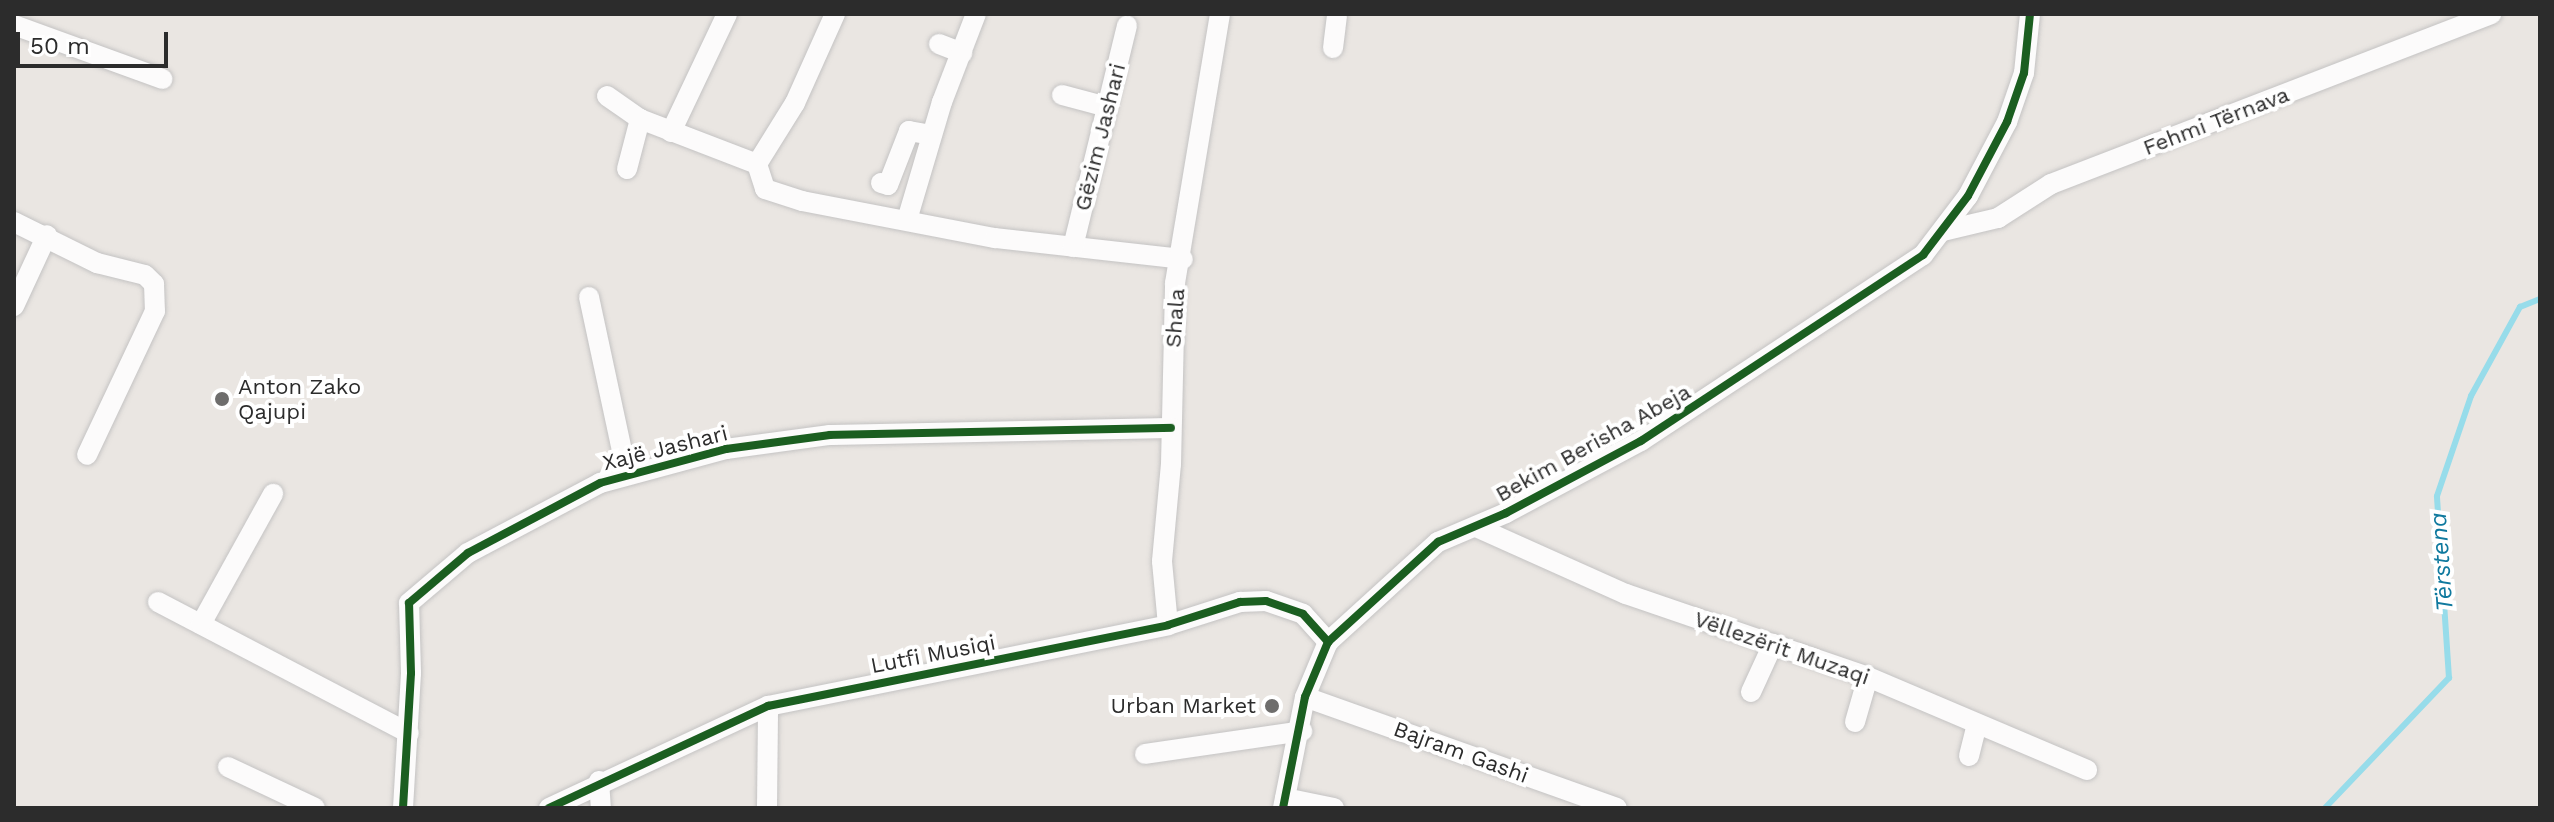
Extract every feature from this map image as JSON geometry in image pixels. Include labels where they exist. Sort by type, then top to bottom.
[{"type":"street","points":[[671,132],[727,14]]},
{"type":"street","points":[[835,14],[795,103],[757,164],[765,189],[802,201],[907,220],[1073,247],[1183,259]]},
{"type":"street","points":[[907,220],[932,135],[976,14]]},
{"type":"street","name":"Shala","points":[[1168,625],[1162,561],[1171,428],[1175,283],[1183,259],[1220,14]]},
{"type":"street","name":"Bekim Berisha Abeja","points":[[1284,803],[1302,731],[1305,697],[1328,642],[1438,542],[1476,527],[1641,441],[1745,377],[1900,274],[1943,231],[2007,122],[2024,73],[2030,14]]},
{"type":"street","name":"Fehmi Tërnava","points":[[1943,231],[1998,218],[2051,184],[2491,14]]},
{"type":"street","points":[[1333,48],[1337,16]]},
{"type":"street","points":[[14,25],[162,79]]},
{"type":"street","name":"Gëzim Jashari","points":[[1073,247],[1127,26]]},
{"type":"street","points":[[939,44],[962,53]]},
{"type":"street","points":[[1062,95],[1107,107]]},
{"type":"street","points":[[607,96],[640,119],[757,164]]},
{"type":"street","points":[[627,169],[640,119]]},
{"type":"street","points":[[881,183],[888,185],[909,131],[932,135]]},
{"type":"street","points":[[14,222],[47,235],[97,263],[145,275],[158,295],[87,455]]},
{"type":"street","points":[[14,306],[47,235]]},
{"type":"street","points":[[589,297],[627,475]]},
{"type":"street","name":"Xajë Jashari","points":[[403,808],[409,733],[409,603],[468,553],[600,483],[726,449],[830,435],[1171,428]]},
{"type":"street","points":[[201,624],[273,494]]},
{"type":"street","name":"Vëllezërit Muzaqi","points":[[1476,527],[1626,594],[1868,677],[1976,727],[2087,770]]},
{"type":"street","name":"Lutfi Musiqi","points":[[549,808],[599,781],[768,706],[1168,625],[1240,602],[1266,601],[1303,614],[1328,642]]},
{"type":"street","points":[[158,602],[409,733]]},
{"type":"street","points":[[1751,692],[1773,644]]},
{"type":"street","points":[[1855,722],[1868,677]]},
{"type":"street","name":"Bajram Gashi","points":[[1305,697],[1617,808]]},
{"type":"street","points":[[767,808],[768,706]]},
{"type":"street","points":[[1969,756],[1976,727]]},
{"type":"street","points":[[1145,754],[1302,731]]},
{"type":"street","points":[[228,767],[315,808]]},
{"type":"street","points":[[599,781],[601,808]]},
{"type":"street","points":[[1284,803],[1334,808]]},
{"type":"waterway","name":"Tërstena","points":[[2325,808],[2449,678],[2437,496],[2471,396],[2520,307],[2540,299]]},
{"type":"cycle path","points":[[1283,808],[1305,697],[1328,642],[1438,542],[1506,513],[1641,441],[1923,255],[1968,196],[2007,122],[2024,73],[2030,14]]},
{"type":"cycle path","points":[[403,808],[411,673],[409,603],[468,553],[600,483],[726,449],[830,435],[1171,428]]},
{"type":"cycle path","points":[[549,808],[768,706],[1168,625],[1240,602],[1266,601],[1303,614],[1328,642]]},
{"type":"place","name":"Anton Zako Qajupi","points":[[222,399]]},
{"type":"place","name":"Urban Market","points":[[1272,706]]}]
